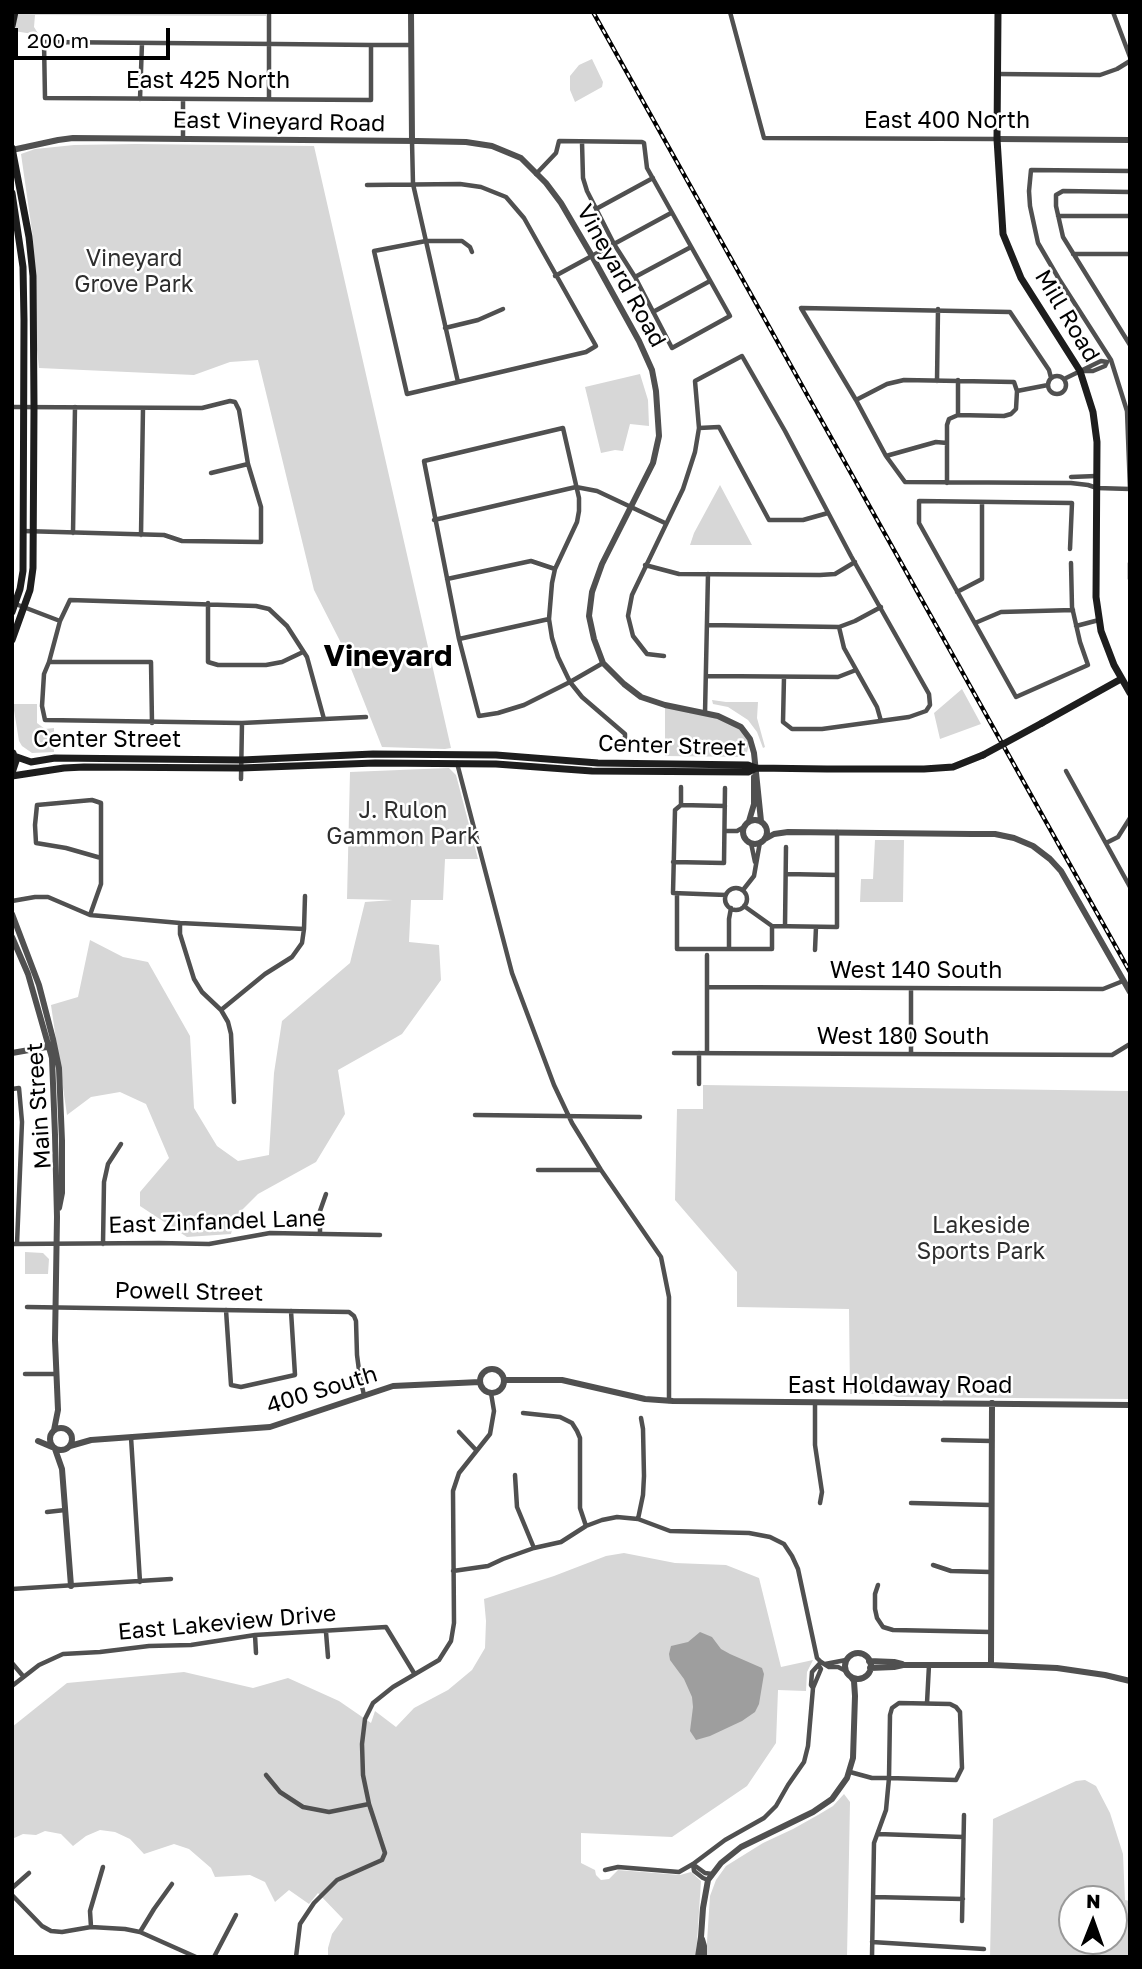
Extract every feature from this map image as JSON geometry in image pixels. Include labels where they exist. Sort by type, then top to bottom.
[{"type":"main road","points":[[12,26],[15,12]]},
{"type":"main road","name":"Mill Road","points":[[998,12],[997,139],[1003,234],[1021,278],[1080,372],[1093,412],[1097,442],[1096,597],[1101,631],[1121,680],[1130,694]]},
{"type":"main road","points":[[12,150],[27,223],[33,276],[34,407],[33,568],[30,590],[12,640]]},
{"type":"main road","points":[[12,193],[23,267],[23,571],[13,606]]},
{"type":"main road","name":"Center Street","points":[[12,774],[84,767],[375,762],[496,755],[586,762],[748,765],[769,769],[953,767],[983,755],[1121,680]]},
{"type":"main road","points":[[12,774],[15,766],[13,754]]},
{"type":"main road","name":"Center Street","points":[[13,754],[31,762],[55,758],[242,764]]},
{"type":"main road","name":"Center Street","points":[[457,759],[592,771],[748,772],[756,768]]},
{"type":"main road","points":[[525,766],[528,762],[554,765],[559,760]]},
{"type":"main road","points":[[586,762],[592,771]]},
{"type":"street","points":[[269,12],[269,99]]},
{"type":"street","points":[[411,12],[413,184],[458,382]]},
{"type":"street","name":"East 400 North","points":[[730,12],[764,138],[1130,139]]},
{"type":"street","points":[[998,74],[1100,75],[1117,69],[1130,59],[1113,12]]},
{"type":"street","name":"East 425 North","points":[[142,43],[44,42],[45,98],[371,100],[371,45]]},
{"type":"street","points":[[140,99],[142,43],[411,45]]},
{"type":"street","points":[[183,100],[183,139]]},
{"type":"street","name":"East Vineyard Road","points":[[12,150],[73,138],[466,142],[492,146],[521,159],[536,174]]},
{"type":"street","points":[[536,174],[556,153],[559,141],[644,143],[647,167],[730,316],[672,348],[596,209],[583,178],[582,142]]},
{"type":"street","points":[[1048,385],[1051,378],[1049,370],[1010,312],[801,308],[886,456],[905,482],[1076,484],[1130,489],[1127,411],[1111,360],[1038,243],[1030,206],[1031,170],[1130,171]]},
{"type":"street","name":"Vineyard Road","points":[[536,174],[561,203],[592,256],[639,341],[652,370],[656,391],[659,436],[653,463],[602,565],[592,592],[589,616],[594,639],[603,663],[641,697],[705,713],[741,727],[750,740],[756,768]]},
{"type":"street","points":[[596,209],[653,178]]},
{"type":"street","points":[[367,185],[470,185],[506,197],[524,218],[596,346],[586,352],[407,394],[374,251],[426,241],[461,241],[470,247],[472,252]]},
{"type":"street","points":[[1130,192],[1063,191],[1056,195],[1063,237],[1130,345]]},
{"type":"street","points":[[555,276],[671,213]]},
{"type":"street","points":[[1058,216],[1130,216]]},
{"type":"street","points":[[635,278],[691,247]]},
{"type":"street","points":[[1073,254],[1130,254]]},
{"type":"street","points":[[653,312],[710,281]]},
{"type":"street","points":[[446,328],[478,320],[503,309]]},
{"type":"street","points":[[937,381],[938,309]]},
{"type":"street","points":[[664,656],[648,654],[633,636],[628,616],[632,595],[683,489],[695,452],[699,428],[695,381],[742,356],[929,694],[930,705],[926,711],[909,717],[822,729],[792,729],[783,722],[784,677]]},
{"type":"street","points":[[1051,378],[1056,376],[1063,379],[1101,361],[1108,362],[1093,371],[1080,372]]},
{"type":"street","points":[[1048,385],[1053,393],[1059,393],[1066,387],[1063,379]]},
{"type":"street","points":[[856,400],[887,384],[904,380],[1014,382],[1017,409],[1012,414],[958,415],[949,419],[947,483]]},
{"type":"street","points":[[958,380],[958,415]]},
{"type":"street","points":[[1017,391],[1048,385]]},
{"type":"street","points":[[12,407],[202,408],[235,402],[239,410],[248,464],[261,507],[261,542],[183,541],[164,535],[23,531]]},
{"type":"street","points":[[73,533],[75,407]]},
{"type":"street","points":[[141,535],[142,408]]},
{"type":"street","points":[[699,428],[719,427],[769,520],[803,520],[828,513]]},
{"type":"street","points":[[603,663],[570,682],[524,705],[479,716],[459,639],[424,461],[563,428],[579,498],[577,522],[555,569],[549,619],[558,657],[570,682],[582,697],[625,734],[625,743]]},
{"type":"street","points":[[886,456],[936,442],[947,443]]},
{"type":"street","points":[[211,473],[248,464]]},
{"type":"street","points":[[1071,477],[1097,476]]},
{"type":"street","points":[[434,520],[576,487],[597,491],[665,523]]},
{"type":"street","points":[[1070,549],[1072,503],[919,501],[919,523],[1016,696],[1088,665],[1073,610],[1070,563]]},
{"type":"street","points":[[957,592],[982,579],[982,502]]},
{"type":"street","points":[[447,579],[531,561],[555,569]]},
{"type":"street","points":[[645,565],[679,574],[820,575],[835,574],[855,562]]},
{"type":"street","points":[[1130,564],[1130,579]]},
{"type":"street","points":[[705,713],[708,574]]},
{"type":"street","points":[[324,719],[307,657],[286,626],[269,609],[256,606],[70,600],[60,621],[44,674],[42,706],[45,720],[242,723],[366,717]]},
{"type":"street","points":[[208,603],[208,662],[218,665],[266,665],[282,662],[303,652]]},
{"type":"street","points":[[13,606],[24,606],[60,621]]},
{"type":"street","points":[[707,625],[839,627],[881,607]]},
{"type":"street","points":[[975,623],[1001,612],[1073,610]]},
{"type":"street","points":[[459,639],[549,619]]},
{"type":"street","points":[[1076,626],[1100,620]]},
{"type":"street","points":[[839,627],[844,648],[877,707],[881,721]]},
{"type":"street","points":[[49,662],[151,663],[152,723]]},
{"type":"street","points":[[706,676],[838,677],[856,670]]},
{"type":"street","points":[[241,779],[242,723]]},
{"type":"street","points":[[457,759],[512,973],[554,1086],[568,1116],[601,1170],[661,1257],[669,1297],[669,1401],[645,1399],[562,1380],[503,1380]]},
{"type":"street","points":[[743,890],[754,876],[755,863],[767,831],[762,823],[756,768]]},
{"type":"street","points":[[744,829],[752,817],[753,778],[756,768]]},
{"type":"street","points":[[1066,771],[1130,887]]},
{"type":"street","points":[[681,787],[681,805]]},
{"type":"street","points":[[673,862],[724,863],[725,788]]},
{"type":"street","points":[[90,915],[101,884],[102,803],[92,800],[37,805],[36,843],[101,858]]},
{"type":"street","points":[[725,806],[681,805],[673,815],[677,949],[772,949],[772,926]]},
{"type":"street","points":[[1106,843],[1118,837],[1130,818]]},
{"type":"street","points":[[725,831],[762,823],[788,832]]},
{"type":"street","points":[[744,829],[751,843],[755,863]]},
{"type":"street","points":[[751,843],[788,832],[995,834],[1014,838],[1033,846],[1061,871],[1130,992]]},
{"type":"street","points":[[744,906],[772,926],[837,927],[838,832]]},
{"type":"street","points":[[785,926],[786,847]]},
{"type":"street","points":[[786,874],[837,875]]},
{"type":"street","points":[[675,893],[726,895],[734,888],[743,890]]},
{"type":"street","points":[[726,895],[727,904],[737,910],[744,906],[747,899],[743,890]]},
{"type":"street","points":[[221,1010],[265,974],[292,957],[302,943],[305,896]]},
{"type":"street","points":[[12,901],[48,897],[90,915],[180,923],[304,929]]},
{"type":"street","points":[[729,949],[731,908]]},
{"type":"street","name":"Main Street","points":[[12,914],[40,985],[52,1046],[57,1217],[58,1410],[52,1432]]},
{"type":"street","points":[[180,923],[180,934],[194,979],[228,1022],[234,1102]]},
{"type":"street","points":[[816,926],[816,950]]},
{"type":"street","name":"Main Street","points":[[12,937],[29,974],[52,1046]]},
{"type":"street","points":[[707,955],[707,1053]]},
{"type":"street","name":"West 140 South","points":[[707,988],[1103,989],[1123,981]]},
{"type":"street","points":[[911,989],[911,1054]]},
{"type":"street","name":"West 180 South","points":[[674,1053],[1112,1055],[1130,1044]]},
{"type":"street","points":[[12,1053],[52,1046]]},
{"type":"street","points":[[699,1053],[699,1084]]},
{"type":"street","points":[[12,1089],[19,1088],[22,1142],[15,1244]]},
{"type":"street","points":[[475,1115],[640,1117]]},
{"type":"street","points":[[103,1244],[104,1182],[108,1164],[121,1144]]},
{"type":"street","points":[[538,1170],[601,1170]]},
{"type":"street","points":[[320,1234],[320,1211],[326,1194]]},
{"type":"street","name":"East Zinfandel Lane","points":[[15,1244],[209,1244],[270,1233],[380,1235]]},
{"type":"street","name":"Powell Street","points":[[27,1307],[346,1311],[351,1313],[356,1321],[360,1378],[365,1396]]},
{"type":"street","points":[[226,1310],[231,1385],[241,1387],[295,1375],[291,1311]]},
{"type":"street","points":[[491,1369],[498,1371],[503,1380],[502,1387],[491,1392],[485,1391],[480,1382],[484,1372],[491,1369]]},
{"type":"street","points":[[25,1374],[57,1374]]},
{"type":"street","name":"400 South","points":[[69,1447],[91,1440],[270,1427],[393,1386],[480,1382]]},
{"type":"street","points":[[296,1957],[300,1924],[314,1903],[338,1880],[382,1860],[385,1853],[363,1775],[362,1744],[365,1719],[373,1703],[414,1673],[439,1660],[451,1641],[453,1491],[459,1473],[490,1434],[494,1411],[491,1392]]},
{"type":"street","name":"East Holdaway Road","points":[[669,1401],[1130,1405]]},
{"type":"street","points":[[815,1403],[815,1445],[822,1492],[820,1503]]},
{"type":"street","points":[[991,1665],[992,1403]]},
{"type":"street","name":"Main Street","points":[[58,1410],[69,1431]]},
{"type":"street","points":[[523,1413],[560,1417],[572,1423],[577,1430],[580,1438],[580,1508],[586,1526]]},
{"type":"street","points":[[638,1519],[644,1476],[643,1429],[640,1418]]},
{"type":"street","points":[[62,1469],[73,1439],[69,1431],[59,1428],[38,1441],[62,1450],[69,1447]]},
{"type":"street","name":"400 South","points":[[69,1431],[91,1440]]},
{"type":"street","points":[[52,1432],[50,1440],[62,1469],[71,1586]]},
{"type":"street","points":[[459,1432],[476,1450]]},
{"type":"street","points":[[131,1437],[140,1582]]},
{"type":"street","points":[[943,1440],[992,1441]]},
{"type":"street","points":[[515,1475],[517,1507],[534,1548]]},
{"type":"street","points":[[911,1503],[991,1505]]},
{"type":"street","points":[[47,1512],[65,1510]]},
{"type":"street","points":[[453,1571],[481,1568],[534,1548],[561,1542],[586,1526],[617,1517],[638,1519],[670,1531],[749,1532],[770,1536],[784,1544],[798,1569],[815,1653],[822,1664],[838,1667],[862,1678]]},
{"type":"street","points":[[933,1565],[951,1571],[991,1572]]},
{"type":"street","points":[[12,1589],[171,1580]]},
{"type":"street","points":[[878,1585],[875,1609],[883,1627],[893,1630],[991,1632]]},
{"type":"street","name":"East Lakeview Drive","points":[[12,1686],[48,1660],[63,1654],[191,1645],[255,1635],[386,1628],[414,1673]]},
{"type":"street","points":[[326,1632],[328,1657]]},
{"type":"street","points":[[255,1635],[256,1653]]},
{"type":"street","points":[[605,1870],[618,1867],[679,1872],[725,1839],[764,1818],[776,1806],[804,1762],[808,1746],[812,1672],[822,1664],[846,1660],[856,1653],[865,1655],[870,1664],[869,1672],[862,1678],[855,1696]]},
{"type":"street","points":[[698,1957],[707,1876],[741,1847],[813,1812],[832,1799],[850,1772],[855,1696],[854,1681],[849,1674],[846,1660]]},
{"type":"street","points":[[12,1663],[23,1676]]},
{"type":"street","points":[[870,1664],[1057,1668],[1130,1681]]},
{"type":"street","points":[[927,1703],[929,1665]]},
{"type":"street","points":[[850,1772],[872,1778],[888,1778],[956,1780],[962,1768],[960,1712],[950,1704],[899,1703],[892,1708],[890,1715],[888,1778],[886,1810],[874,1843],[872,1957]]},
{"type":"street","points":[[266,1775],[280,1792],[303,1807],[329,1812],[369,1804]]},
{"type":"street","points":[[962,1921],[964,1815]]},
{"type":"street","points":[[878,1834],[963,1837]]},
{"type":"street","points":[[693,1864],[695,1871],[707,1876]]},
{"type":"street","points":[[91,1927],[90,1911],[103,1867]]},
{"type":"street","points":[[12,1888],[29,1873]]},
{"type":"street","points":[[140,1932],[172,1884]]},
{"type":"street","points":[[12,1895],[42,1926],[51,1931],[113,1927],[140,1932],[196,1957]]},
{"type":"street","points":[[873,1897],[962,1899]]},
{"type":"street","points":[[214,1957],[236,1915]]},
{"type":"street","points":[[701,1937],[704,1957]]},
{"type":"street","points":[[872,1942],[984,1950]]},
{"type":"street","points":[[960,1948],[960,1957]]},
{"type":"green space","points":[[18,12],[266,12],[266,16],[35,15],[34,27],[43,41],[41,44],[33,34],[14,31]]},
{"type":"green space","points":[[592,59],[603,82],[602,87],[575,102],[570,90],[570,76],[579,65]]},
{"type":"green space","name":"Vineyard Grove Park","points":[[74,145],[314,146],[451,748],[382,747],[340,641],[314,590],[258,360],[230,362],[194,375],[39,368],[33,238],[21,154],[35,149]]},
{"type":"green space","points":[[640,374],[648,400],[649,426],[630,424],[623,451],[601,453],[585,387]]},
{"type":"green space","points":[[720,485],[752,545],[690,545]]},
{"type":"green space","points":[[962,689],[981,724],[940,739],[934,713]]},
{"type":"green space","points":[[712,700],[758,702],[757,718],[765,747],[763,748],[757,732],[748,720],[728,707],[713,704]]},
{"type":"green space","points":[[13,704],[37,704],[37,723],[45,729],[54,728],[54,752],[32,753],[22,746]]},
{"type":"green space","points":[[665,705],[731,721],[750,739],[746,757],[665,756]]},
{"type":"green space","name":"J. Rulon Gammon Park","points":[[449,768],[456,775],[478,859],[445,859],[443,900],[411,900],[409,942],[439,945],[441,980],[402,1034],[338,1070],[345,1114],[316,1162],[258,1194],[235,1217],[231,1234],[187,1237],[140,1206],[140,1192],[169,1158],[146,1104],[120,1092],[91,1097],[67,1115],[51,1005],[78,997],[90,940],[123,957],[148,962],[190,1036],[194,1108],[217,1146],[238,1161],[269,1155],[274,1073],[282,1021],[350,963],[365,902],[393,900],[347,899],[350,772]]},
{"type":"green space","points":[[875,840],[904,840],[903,902],[860,902],[861,879],[873,879]]},
{"type":"green space","name":"Lakeside Sports Park","points":[[703,1085],[1130,1091],[1130,1399],[897,1397],[888,1394],[850,1394],[849,1309],[737,1307],[737,1272],[675,1200],[677,1109],[703,1109]]},
{"type":"green space","points":[[25,1252],[43,1253],[49,1259],[48,1274],[25,1274]]},
{"type":"green space","points":[[624,1553],[675,1563],[726,1565],[759,1578],[781,1667],[813,1660],[807,1672],[806,1691],[778,1690],[776,1743],[747,1786],[672,1837],[581,1833],[581,1863],[595,1870],[601,1880],[609,1879],[618,1870],[680,1875],[691,1872],[701,1881],[696,1957],[328,1957],[332,1934],[343,1919],[318,1893],[309,1904],[289,1890],[275,1902],[265,1882],[250,1875],[215,1877],[211,1868],[189,1849],[174,1844],[144,1854],[130,1839],[115,1832],[100,1830],[73,1846],[61,1834],[45,1831],[36,1835],[23,1834],[12,1839],[12,1727],[67,1683],[184,1672],[253,1688],[288,1678],[339,1701],[371,1723],[375,1711],[396,1727],[414,1708],[448,1690],[472,1670],[485,1648],[484,1599],[606,1556]]},
{"type":"green space","points":[[1085,1780],[1096,1786],[1110,1813],[1123,1854],[1124,1885],[1058,1885],[1058,1955],[1128,1955],[1128,1901],[1130,1957],[990,1957],[993,1819],[1076,1781]]},
{"type":"green space","points":[[844,1794],[850,1802],[847,1957],[706,1957],[710,1896],[716,1880],[726,1866],[833,1806]]},
{"type":"shaded area","points":[[700,1632],[712,1637],[721,1649],[762,1668],[764,1674],[755,1712],[742,1721],[696,1740],[690,1731],[692,1697],[669,1654],[671,1646],[688,1642]]},
{"type":"railway","points":[[593,12],[1130,972]]},
{"type":"district","name":"Vineyard","points":[[388,656]]}]
